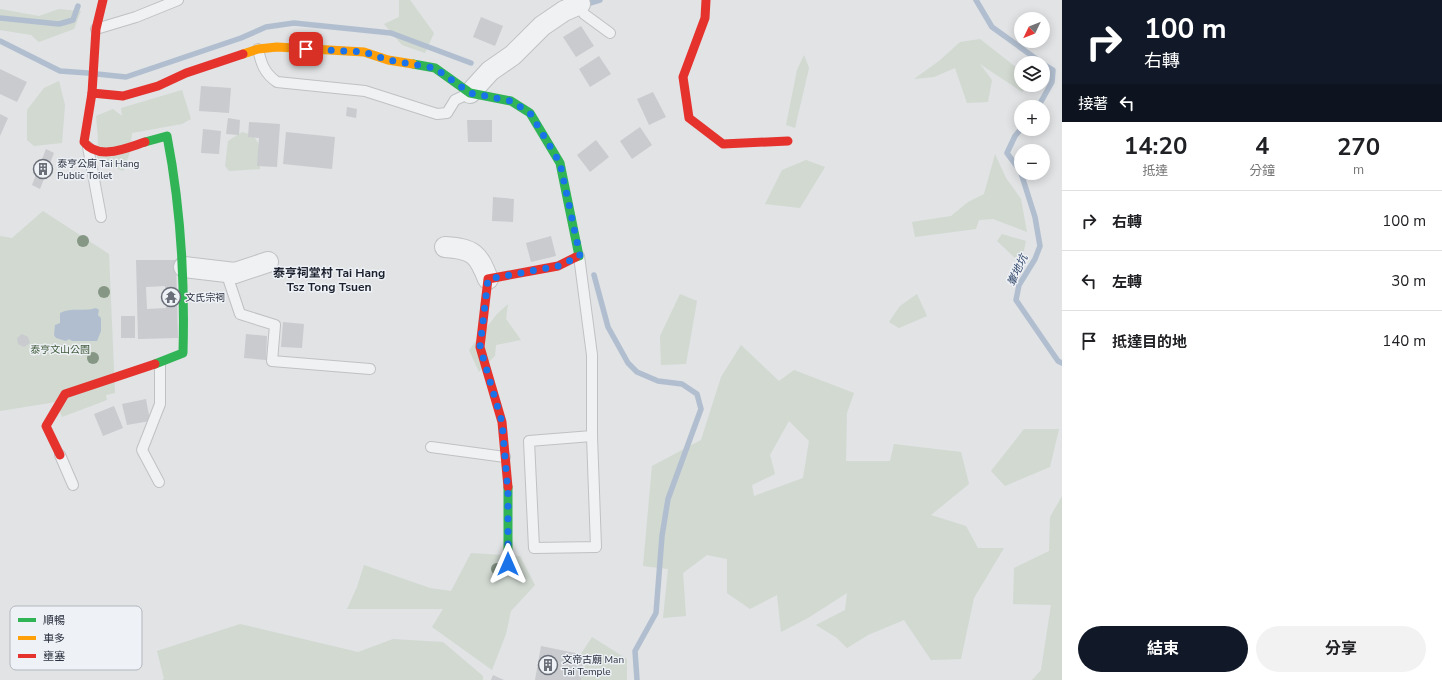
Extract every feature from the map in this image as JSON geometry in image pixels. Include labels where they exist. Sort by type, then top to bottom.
[{"type":"street","points":[[60,455],[46,426],[65,394],[132,371],[160,364],[182,353],[184,268],[176,178],[167,136],[108,153],[88,147],[84,142],[92,93],[96,55],[96,29],[103,0]]},
{"type":"street","points":[[706,0],[705,18],[683,77],[689,118],[723,144],[788,141]]},
{"type":"street","points":[[470,93],[490,71],[513,55],[542,26],[574,2]]},
{"type":"street","points":[[92,93],[123,96],[158,86],[186,72],[258,49],[277,47],[364,52],[388,60],[435,68],[470,93],[511,101],[530,113],[560,163],[580,256],[558,266],[488,279]]},
{"type":"street","points":[[445,247],[461,248],[479,257],[488,279],[480,347],[502,422],[508,493],[508,564]]},
{"type":"street","points":[[184,268],[235,273],[268,262]]},
{"type":"lane","points":[[96,29],[136,17],[178,0]]},
{"type":"lane","points":[[574,2],[584,14],[610,33]]},
{"type":"lane","points":[[258,49],[261,62],[268,75],[277,82],[365,91],[437,114],[447,113],[456,100],[470,93]]},
{"type":"lane","points":[[88,147],[101,217]]},
{"type":"lane","points":[[580,256],[592,355],[592,436],[596,546],[534,548],[529,441],[592,436]]},
{"type":"lane","points":[[226,272],[240,314],[275,325],[272,361],[370,369]]},
{"type":"lane","points":[[159,482],[142,450],[160,404],[160,364]]},
{"type":"lane","points":[[432,447],[505,457]]},
{"type":"lane","points":[[60,455],[73,485]]},
{"type":"green space","points":[[399,0],[410,0],[434,33],[425,53],[402,45],[384,24],[399,17]]},
{"type":"green space","points":[[0,9],[39,16],[59,9],[81,11],[74,29],[39,42],[31,35],[0,30]]},
{"type":"green space","points":[[980,39],[1014,66],[1014,87],[980,64],[992,80],[988,102],[967,103],[955,68],[934,77],[914,79],[939,61],[960,42]]},
{"type":"green space","points":[[804,55],[809,68],[795,128],[786,125],[797,70]]},
{"type":"green space","points":[[59,81],[65,105],[62,143],[34,146],[27,140],[27,110],[44,88]]},
{"type":"green space","points":[[182,90],[191,119],[182,124],[132,133],[130,152],[123,171],[97,161],[98,138],[96,116],[113,109],[122,116],[121,108]]},
{"type":"green space","points":[[242,132],[253,135],[260,146],[260,169],[229,171],[225,166],[228,141]]},
{"type":"green space","points":[[995,154],[1006,178],[1021,199],[1027,232],[993,219],[979,220],[976,229],[915,237],[912,222],[951,216],[968,202],[984,194]]},
{"type":"green space","points":[[806,160],[825,167],[800,208],[765,204],[782,170]]},
{"type":"green space","name":"泰亨文山公園","points":[[43,211],[109,254],[115,393],[106,395],[107,400],[62,417],[56,402],[0,411],[0,236],[12,238]]},
{"type":"green space","points":[[1002,234],[1026,241],[1023,255],[1015,258],[997,241]]},
{"type":"green space","points":[[680,294],[697,301],[686,364],[661,365],[660,336]]},
{"type":"green space","points":[[917,294],[927,316],[899,328],[889,322],[900,306]]},
{"type":"green space","points":[[508,304],[506,319],[521,340],[496,345],[495,356],[479,372],[469,350],[497,314]]},
{"type":"green space","points":[[741,345],[779,381],[794,370],[854,393],[847,413],[846,461],[890,461],[894,444],[961,452],[969,484],[931,515],[966,526],[978,548],[1004,548],[974,598],[961,659],[931,660],[904,620],[868,635],[847,648],[837,638],[816,625],[845,610],[847,593],[808,618],[781,632],[777,595],[750,609],[727,593],[727,559],[707,555],[683,573],[686,616],[663,618],[668,569],[643,566],[652,466],[701,440],[721,377]],"holes":[[[789,421],[809,441],[803,478],[754,496],[752,485],[775,474],[770,455]]]},
{"type":"green space","points":[[1024,429],[1059,429],[1050,467],[1005,486],[991,471]]},
{"type":"green space","points":[[1062,496],[1062,680],[1032,680],[1041,670],[1051,605],[1013,604],[1014,568],[1049,551],[1050,517]]},
{"type":"green space","points":[[471,553],[520,556],[535,585],[511,611],[506,634],[492,670],[432,627],[443,609],[347,609],[357,587],[364,565],[430,588],[451,591]]},
{"type":"green space","points":[[240,624],[358,652],[393,639],[443,642],[483,676],[483,680],[162,680],[164,679],[157,651]]},
{"type":"green space","points":[[592,637],[627,659],[627,680],[579,680],[570,671]]},
{"type":"water","points":[[96,308],[99,310],[98,315],[101,318],[101,331],[97,341],[72,341],[69,339],[66,341],[56,338],[54,335],[55,325],[60,323],[60,313],[69,310],[87,310]]},
{"type":"building","points":[[481,17],[503,26],[495,46],[473,37]]},
{"type":"building","points":[[581,26],[594,46],[576,57],[563,37]]},
{"type":"building","points":[[599,56],[611,74],[590,87],[579,69]]},
{"type":"building","points":[[0,69],[27,82],[17,102],[0,94]]},
{"type":"building","points":[[201,86],[231,88],[229,113],[199,111]]},
{"type":"building","points":[[653,92],[666,117],[649,125],[637,99]]},
{"type":"building","points":[[347,107],[357,109],[356,118],[346,116]]},
{"type":"building","points":[[0,114],[8,118],[0,136]]},
{"type":"building","points":[[228,118],[240,120],[239,135],[226,134]]},
{"type":"building","points":[[467,120],[492,120],[492,142],[468,142]]},
{"type":"building","points":[[249,122],[280,124],[277,167],[257,166],[259,138],[248,137]]},
{"type":"building","points":[[640,127],[652,145],[632,159],[620,141]]},
{"type":"building","points":[[203,129],[221,131],[219,154],[201,153]]},
{"type":"building","points":[[286,132],[335,137],[332,169],[283,164]]},
{"type":"building","points":[[596,140],[609,157],[590,172],[577,155]]},
{"type":"building","name":"泰亨公廁 Tai Hang Public Toilet","points":[[46,149],[54,153],[40,189],[32,185]]},
{"type":"building","points":[[493,197],[514,199],[513,222],[492,221]]},
{"type":"building","points":[[551,236],[556,256],[531,262],[526,243]]},
{"type":"building","name":"文氏宗祠","points":[[136,260],[176,260],[178,338],[138,339]],"holes":[[[165,286],[166,308],[147,309],[146,287]]]},
{"type":"building","points":[[121,316],[135,316],[135,338],[121,338]]},
{"type":"building","points":[[283,322],[304,324],[302,348],[281,347]]},
{"type":"building","points":[[22,334],[28,337],[30,343],[24,347],[18,344],[17,338]]},
{"type":"building","points":[[246,334],[267,336],[266,360],[244,358]]},
{"type":"building","points":[[146,399],[150,421],[127,425],[122,404]]},
{"type":"building","points":[[114,406],[123,428],[103,436],[94,414]]},
{"type":"building","points":[[541,646],[585,655],[581,680],[535,680]]},
{"type":"building","points":[[493,675],[504,680],[491,680]]},
{"type":"waterway","name":"輋地坑","points":[[590,3],[600,0]]},
{"type":"waterway","name":"輋地坑","points":[[976,0],[992,27],[1032,56]]},
{"type":"waterway","points":[[0,18],[59,24],[73,20],[78,6]]},
{"type":"waterway","points":[[97,74],[126,77],[241,38],[266,27],[294,23],[391,33],[471,63]]},
{"type":"waterway","points":[[0,41],[60,71],[88,73]]},
{"type":"waterway","name":"輋地坑","points":[[1050,68],[1053,70],[1052,82],[1050,86]]},
{"type":"waterway","name":"輋地坑","points":[[1042,100],[1046,92]]},
{"type":"waterway","name":"輋地坑","points":[[1014,162],[1007,153],[1015,136]]},
{"type":"waterway","name":"輋地坑","points":[[1023,180],[1035,217],[1040,246],[1035,259],[1019,285],[1016,300],[1058,361],[1062,363]]},
{"type":"waterway","points":[[594,275],[608,327],[628,363],[637,372],[658,381],[682,384],[697,394],[701,409],[668,499],[662,536],[656,613],[635,651],[637,680]]},
{"type":"traffic: fast","points":[[413,64],[435,68],[470,93],[511,101],[530,113],[560,163],[579,256],[576,257]]},
{"type":"traffic: fast","points":[[145,142],[167,136],[176,190],[183,271],[183,353],[155,364]]},
{"type":"traffic: fast","points":[[508,487],[508,564]]},
{"type":"traffic: slow","points":[[243,54],[258,49],[277,47],[364,52],[388,60],[413,64]]},
{"type":"traffic: jam","points":[[103,0],[96,29],[92,93],[123,96],[158,86],[186,73],[243,54]]},
{"type":"traffic: jam","points":[[706,0],[705,18],[683,77],[689,118],[723,144],[788,141]]},
{"type":"traffic: jam","points":[[92,93],[84,142],[90,148],[105,152],[121,150],[145,142]]},
{"type":"traffic: jam","points":[[508,487],[502,422],[480,347],[488,279],[558,266],[576,257]]},
{"type":"traffic: jam","points":[[60,455],[46,426],[65,394],[155,364]]},
{"type":"place","name":"泰亨公廁 Tai Hang Public Toilet","points":[[43,169]]},
{"type":"place","name":"文氏宗祠","points":[[171,297]]},
{"type":"place","name":"文帝古廟 Man Tai Temple","points":[[548,665]]},
{"type":"district","name":"泰亨祠堂村 Tai Hang Tsz Tong Tsuen","points":[[329,280]]},
{"type":"route","points":[[306,49],[364,52],[388,60],[435,68],[470,93],[511,101],[530,113],[560,163],[580,256],[558,266],[488,279],[480,347],[502,422],[508,493],[508,564]]}]
